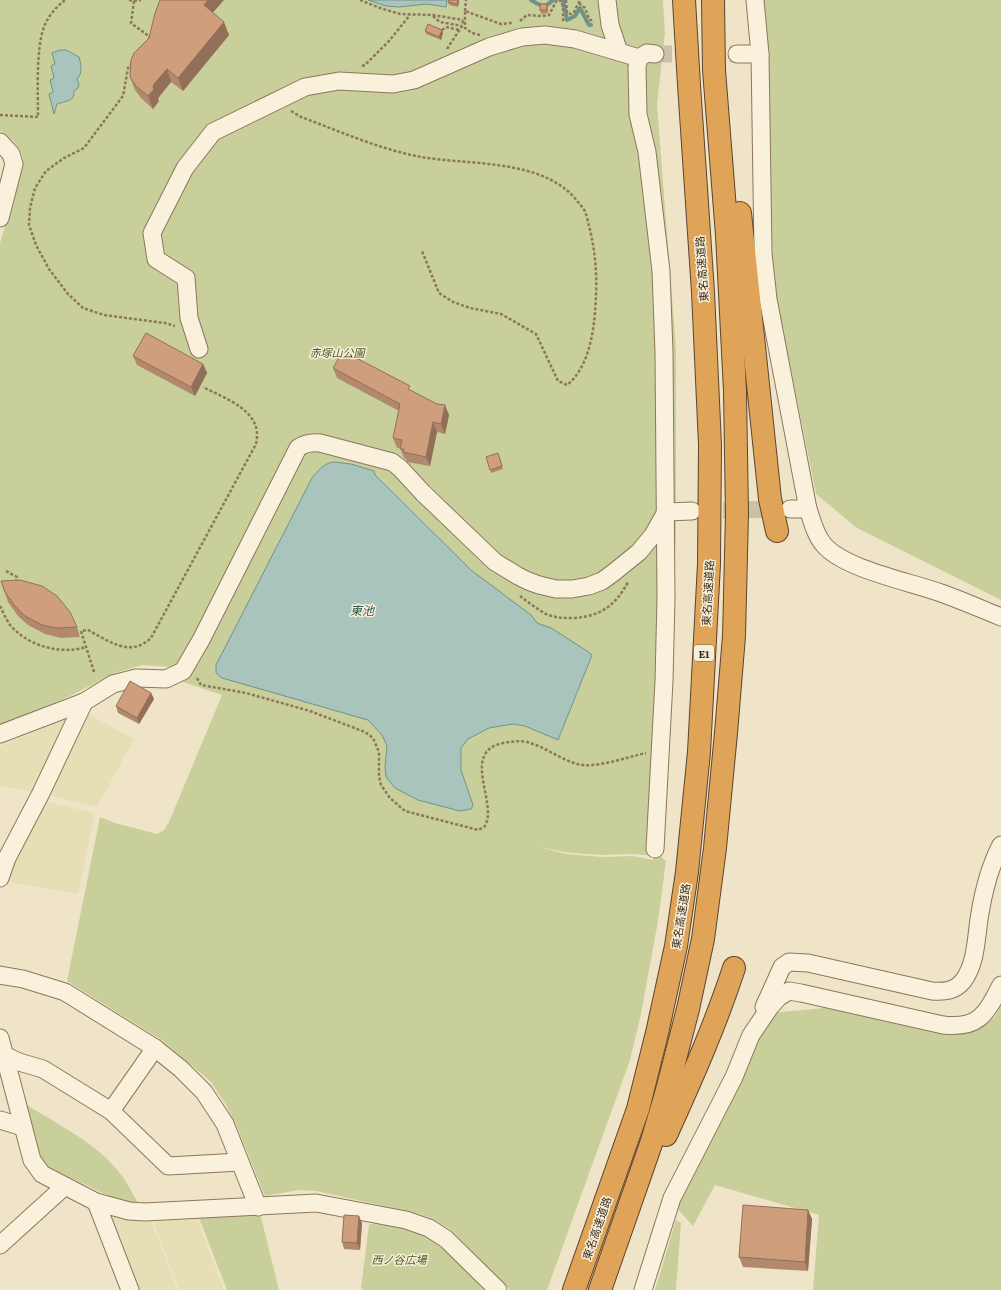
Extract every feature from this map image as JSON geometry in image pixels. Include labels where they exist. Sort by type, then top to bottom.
[{"type":"highway","name":"東名高速道路","points":[[574,1290],[638,1109],[657,1033],[676,946],[687,872],[699,752],[709,564],[710,445],[703,292],[684,0]]},
{"type":"highway","points":[[600,1290],[652,1141],[688,1009],[702,939],[716,840],[734,636],[737,514],[735,391],[727,235],[714,70],[713,0]]},
{"type":"highway","points":[[714,70],[727,121],[736,181],[770,499],[777,531]]},
{"type":"highway","points":[[621,1230],[696,1070],[723,1002],[734,968]]},
{"type":"street","points":[[607,0],[610,25],[619,52]]},
{"type":"street","points":[[755,0],[760,54],[764,253],[768,299],[808,509],[816,531],[823,544],[833,554],[859,566],[941,593],[1001,617]]},
{"type":"street","points":[[199,349],[189,318],[186,278],[156,259],[152,233],[185,168],[213,132],[305,88],[344,81],[393,84],[414,80],[489,47],[522,37],[545,35],[574,39],[639,58]]},
{"type":"street","points":[[655,849],[664,681],[666,598],[664,352],[661,272],[647,152],[638,114],[637,67],[639,58],[647,53],[656,54]]},
{"type":"street","points":[[737,54],[760,54]]},
{"type":"street","points":[[0,142],[11,154],[14,164],[0,218]]},
{"type":"street","points":[[0,734],[84,702],[113,684],[136,678],[166,679],[183,671],[201,640],[298,448],[303,444],[320,442],[392,462],[400,468],[495,562],[528,581],[556,589],[572,589],[589,586],[602,581],[639,552],[653,535],[666,512]]},
{"type":"street","points":[[790,509],[808,509]]},
{"type":"street","points":[[666,512],[692,512]]},
{"type":"street","points":[[0,878],[8,858],[84,702]]},
{"type":"street","points":[[643,1290],[672,1198],[734,1077],[751,1035],[782,967],[789,962],[808,963],[932,991],[943,992],[952,990],[962,982],[969,971],[988,876],[1001,845]]},
{"type":"street","points":[[0,975],[23,979],[65,992],[154,1048],[181,1069],[204,1092],[225,1124],[258,1207]]},
{"type":"street","points":[[751,1035],[770,1007],[779,997],[790,991],[957,1027],[971,1023],[985,1014],[1001,985]]},
{"type":"street","points":[[0,1038],[2,1054],[32,1160],[42,1174],[96,1202],[129,1211],[145,1212],[316,1203],[406,1220],[429,1228],[446,1239],[498,1290]]},
{"type":"street","points":[[111,1111],[154,1048]]},
{"type":"street","points":[[2,1054],[19,1062],[43,1069],[111,1111],[168,1166],[240,1162]]},
{"type":"street","points":[[0,1120],[23,1127]]},
{"type":"street","points":[[0,1245],[65,1186]]},
{"type":"street","points":[[96,1202],[130,1290]]},
{"type":"path","points":[[0,115],[38,117],[39,54],[43,31],[48,19],[56,8],[65,0]]},
{"type":"path","points":[[129,0],[141,0]]},
{"type":"path","points":[[360,0],[400,14],[433,15],[463,20]]},
{"type":"path","points":[[466,0],[465,28],[472,33],[482,35],[489,47]]},
{"type":"path","points":[[566,0],[567,13],[571,14],[574,12],[580,0]]},
{"type":"path","points":[[134,1],[131,23],[150,37],[145,44]]},
{"type":"path","points":[[445,52],[462,26],[465,11]]},
{"type":"path","points":[[344,81],[348,69],[365,65],[389,41],[411,15]]},
{"type":"path","points":[[433,15],[440,22],[462,26]]},
{"type":"path","points":[[442,30],[446,27],[459,30]]},
{"type":"path","points":[[133,62],[128,68],[123,96],[84,148],[64,158],[46,171],[35,188],[30,208],[29,225],[36,245],[49,268],[68,294],[83,308],[104,315],[165,323],[194,332]]},
{"type":"path","points":[[275,102],[301,117],[385,148],[417,156],[508,167],[541,175],[560,185],[572,194],[585,212],[593,239],[597,274],[595,316],[587,356],[573,380],[567,385],[558,381],[536,334],[501,314],[470,308],[453,302],[439,293],[422,250]]},
{"type":"path","points":[[94,672],[81,632],[88,630],[117,645],[132,648],[140,646],[151,638],[254,448],[257,440],[257,428],[249,413],[243,408],[203,387]]},
{"type":"path","points":[[6,571],[17,577],[16,587]]},
{"type":"path","points":[[519,594],[546,614],[567,618],[583,617],[596,614],[614,602],[622,593],[630,578]]},
{"type":"path","points":[[0,606],[9,624],[15,630],[41,646],[60,650],[86,647]]},
{"type":"path","points":[[196,673],[197,680],[201,685],[246,693],[310,711],[365,732],[373,738],[380,752],[379,776],[381,785],[390,798],[405,811],[478,830],[484,827],[489,818],[482,761],[485,753],[497,744],[522,741],[578,764],[587,766],[660,751]]},
{"type":"shaded area","points":[[84,712],[134,739],[97,807],[44,794]]},
{"type":"shaded area","points":[[72,716],[35,792],[0,786],[0,746]]},
{"type":"shaded area","points":[[43,801],[95,813],[78,894],[3,881]]},
{"type":"shaded area","points":[[106,1212],[137,1219],[151,1220],[177,1290],[135,1290]]},
{"type":"shaded area","points":[[197,1218],[224,1290],[179,1290],[153,1220]]},
{"type":"green space","name":"赤塚山公園","points":[[0,0],[663,0],[665,33],[657,105],[676,348],[676,536],[663,720],[656,856],[570,853],[540,847],[566,854],[602,857],[633,856],[652,860],[659,855],[666,861],[658,921],[641,1014],[630,1060],[547,1290],[510,1290],[451,1230],[433,1219],[420,1214],[316,1191],[299,1190],[265,1196],[237,1127],[226,1105],[211,1082],[163,1041],[67,981],[100,817],[115,823],[157,834],[164,830],[169,822],[222,695],[183,682],[171,667],[142,665],[115,673],[0,729],[0,243],[22,170],[23,160],[15,143],[0,131]]},
{"type":"green space","points":[[763,0],[1001,0],[1001,600],[857,528],[816,494],[773,280],[767,56]]},
{"type":"green space","points":[[1001,1005],[1001,1290],[813,1290],[819,1215],[715,1185],[693,1226],[677,1208],[770,1013],[825,1008],[940,1030],[978,1029],[995,1017]]},
{"type":"green space","points":[[25,1104],[75,1134],[99,1152],[122,1176],[138,1203],[123,1201],[107,1195],[46,1166],[38,1151]]},
{"type":"green space","points":[[260,1213],[279,1290],[227,1290],[199,1218]]},
{"type":"green space","points":[[676,1220],[681,1223],[676,1290],[655,1290]]},
{"type":"green space","name":"西ノ谷広場","points":[[369,1224],[397,1226],[424,1233],[470,1272],[488,1290],[365,1290],[361,1288]]},
{"type":"water","points":[[368,0],[447,0],[446,7],[427,4],[399,7],[386,6]]},
{"type":"water","points":[[60,50],[66,50],[79,57],[81,72],[77,79],[79,84],[78,88],[74,91],[73,97],[57,104],[54,114],[49,94],[53,92],[50,80],[54,78],[51,66],[55,64],[52,53]]},
{"type":"water","name":"東池","points":[[333,462],[351,464],[374,471],[375,475],[471,570],[531,615],[537,623],[551,628],[592,655],[558,740],[525,726],[513,724],[489,728],[468,739],[461,748],[461,770],[473,805],[471,809],[460,811],[418,800],[395,788],[386,777],[385,767],[387,746],[382,735],[368,720],[222,678],[216,673],[216,665],[312,478],[324,466]]},
{"type":"building","points":[[160,0],[208,0],[204,5],[224,22],[178,78],[167,69],[154,84],[154,89],[148,96],[136,86],[130,77],[131,60],[134,53],[149,38]]},
{"type":"building","points":[[449,0],[458,0],[457,4],[448,2]]},
{"type":"building","points":[[540,4],[547,4],[547,10],[540,10]]},
{"type":"building","points":[[428,24],[442,30],[439,37],[425,31]]},
{"type":"building","points":[[146,333],[203,364],[191,387],[133,356]]},
{"type":"building","points":[[343,351],[410,386],[408,389],[437,404],[445,405],[441,424],[433,422],[426,457],[403,452],[404,449],[400,449],[402,440],[393,438],[400,404],[333,368]]},
{"type":"building","points":[[498,453],[502,466],[490,470],[486,457]]},
{"type":"building","points":[[20,580],[42,586],[57,596],[70,612],[77,627],[57,628],[42,625],[25,616],[15,606],[5,592],[1,581]]},
{"type":"building","points":[[130,681],[151,693],[137,718],[116,706]]},
{"type":"building","points":[[743,1205],[808,1210],[805,1262],[739,1257]]},
{"type":"building","points":[[344,1215],[359,1216],[357,1243],[342,1242]]},
{"type":"waterway","points":[[531,0],[542,6],[547,5],[553,0]]},
{"type":"waterway","points":[[563,0],[567,20],[575,16],[580,8],[589,25],[591,25]]},
{"type":"tunnel","points":[[655,54],[737,54]]},
{"type":"tunnel","points":[[698,511],[784,509]]}]
